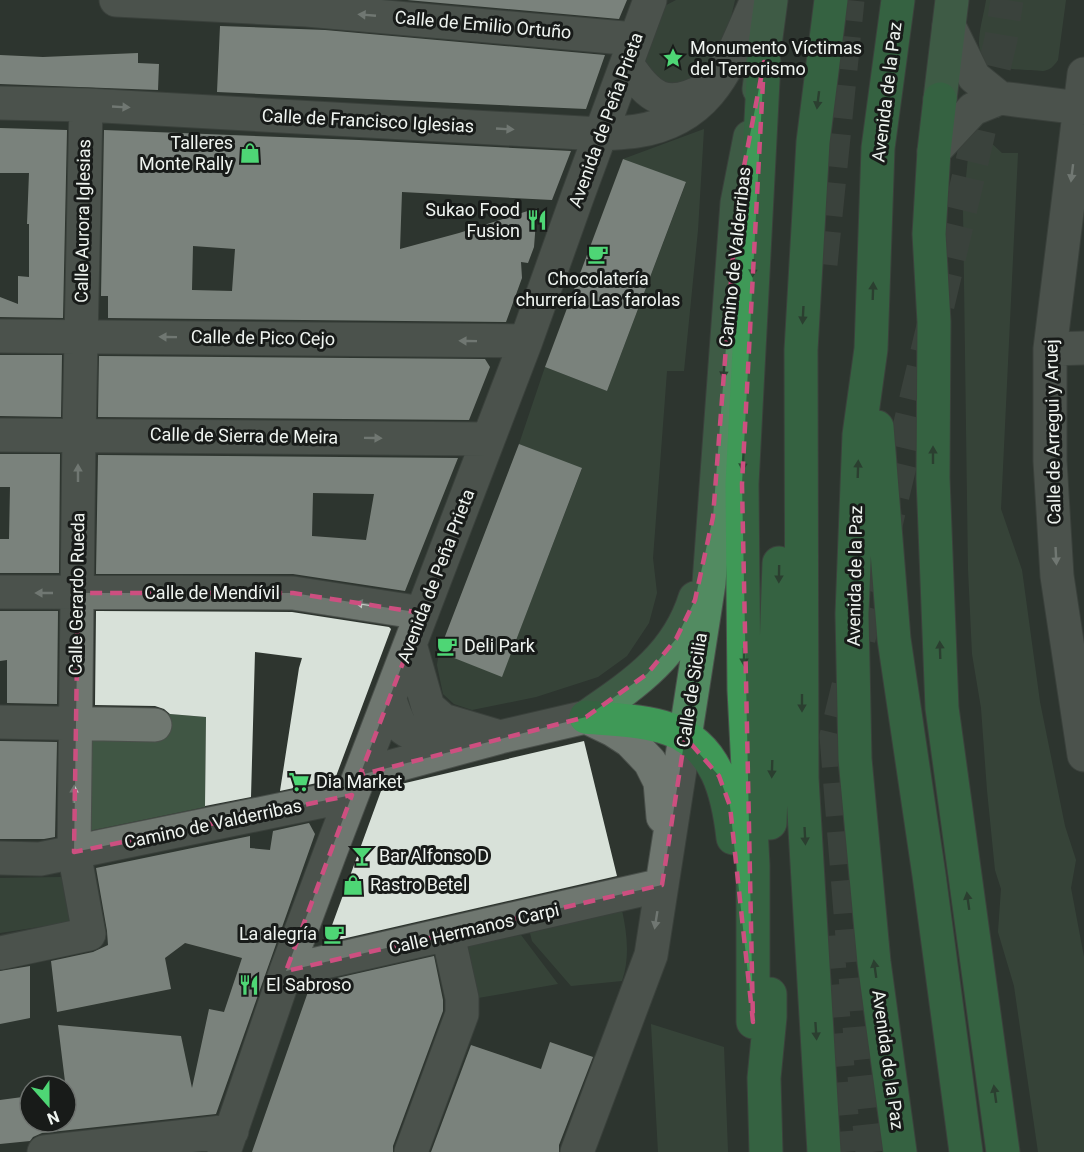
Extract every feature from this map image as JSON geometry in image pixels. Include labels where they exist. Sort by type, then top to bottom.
[{"type":"highway","points":[[824,1152],[802,778],[801,350],[813,142],[831,0]]},
{"type":"highway","name":"Avenida de la Paz","points":[[898,0],[878,148],[871,349],[859,446],[852,614],[855,759],[874,962],[900,1152]]},
{"type":"highway","points":[[764,62],[742,484],[744,690],[762,1019],[766,1152]]},
{"type":"highway","points":[[940,99],[929,234],[934,322],[933,478],[942,708],[1003,1152]]},
{"type":"highway","points":[[871,349],[894,639],[929,875],[966,1152]]},
{"type":"highway","points":[[762,1019],[779,603],[782,430],[801,350]]},
{"type":"highway","points":[[929,875],[930,759],[942,708]]},
{"type":"highway","points":[[586,717],[653,724],[671,729],[686,737],[703,752],[711,763],[722,782],[730,806],[762,1019]]},
{"type":"main road","name":"Camino de Valderribas","points":[[713,517],[737,202],[764,62],[771,0]]},
{"type":"main road","points":[[940,99],[951,13]]},
{"type":"main road","points":[[586,717],[647,674],[676,639],[695,600],[713,517]]},
{"type":"main road","name":"Calle de Sicilia","points":[[686,737],[709,583],[713,517]]},
{"type":"street","name":"Calle de Emilio Ortuño","points":[[116,0],[517,13],[631,51]]},
{"type":"street","name":"Avenida de Peña Prieta","points":[[228,1141],[286,971],[526,341],[650,0]]},
{"type":"street","name":"Calle de Francisco Iglesias","points":[[0,103],[86,105],[600,134],[638,131],[680,117],[701,103],[719,81],[757,0]]},
{"type":"street","points":[[951,13],[974,77],[1000,98]]},
{"type":"street","points":[[631,51],[640,84],[659,98],[676,100],[691,97],[719,81]]},
{"type":"street","name":"Calle de Arregui y Aruej","points":[[1084,74],[1050,348],[1050,461],[1057,576],[1084,755]]},
{"type":"street","points":[[934,151],[973,109],[1000,98],[1080,108]]},
{"type":"street","name":"Calle Aurora Iglesias","points":[[81,336],[86,105]]},
{"type":"street","name":"Calle de Pico Cejo","points":[[0,336],[526,341]]},
{"type":"street","name":"Calle Gerardo Rueda","points":[[74,852],[81,336]]},
{"type":"street","points":[[1050,348],[1084,348]]},
{"type":"street","name":"Calle de Sierra de Meira","points":[[0,435],[488,438]]},
{"type":"street","name":"Calle de Mendívil","points":[[0,592],[293,593],[422,613]]},
{"type":"street","name":"Camino de Valderribas","points":[[410,644],[428,707],[443,720],[500,737]]},
{"type":"street","name":"Camino de Valderribas","points":[[389,699],[402,727],[418,736],[454,741],[500,737]]},
{"type":"street","name":"Camino de Valderribas","points":[[0,858],[39,859],[74,852],[356,785],[500,737],[586,717]]},
{"type":"street","name":"Calle de Sicilia","points":[[586,717],[630,741],[650,762],[660,782],[664,874]]},
{"type":"street","points":[[0,722],[155,725]]},
{"type":"street","name":"Calle de Sicilia","points":[[577,1152],[651,955],[686,737]]},
{"type":"street","points":[[0,953],[89,934],[74,852]]},
{"type":"street","name":"Calle Hermanos Carpi","points":[[286,971],[448,935],[664,874]]},
{"type":"street","points":[[411,1152],[462,1014],[462,998],[448,935]]},
{"type":"street","points":[[44,1152],[228,1141]]},
{"type":"highlighted area","points":[[764,62],[742,484],[753,1022],[730,806],[719,776],[685,737],[662,885],[286,971],[352,795],[74,852],[78,593],[293,593],[422,613],[360,775],[586,717],[647,674],[676,639],[695,600],[713,517],[737,203]]},
{"type":"green space","points":[[676,0],[735,0],[725,40],[716,58],[703,74],[668,92],[641,66],[657,10]]},
{"type":"green space","points":[[986,0],[1066,0],[1058,60],[1053,66],[1043,71],[1014,69],[994,65],[987,60],[981,53],[979,43]]},
{"type":"green space","points":[[704,129],[698,230],[684,371],[667,371],[653,558],[657,593],[649,623],[627,656],[598,677],[536,697],[472,710],[454,704],[443,694],[437,665],[439,652],[502,676],[582,469],[519,444],[545,367],[607,391],[686,183],[623,159]]},
{"type":"green space","points":[[970,137],[988,140],[1002,153],[1018,153],[1001,509],[1022,570],[1040,702],[1065,826],[1076,860],[1071,888],[1084,957],[1084,1152],[1038,1152],[1014,986],[998,932],[1001,889],[995,870],[981,708],[972,654],[968,569],[963,208]]},
{"type":"green space","points":[[157,713],[206,717],[205,807],[84,832],[86,735]]},
{"type":"green space","points":[[62,877],[71,922],[0,933],[0,878]]},
{"type":"green space","points":[[622,910],[627,945],[622,981],[571,986],[532,941],[530,933]]},
{"type":"green space","points":[[521,935],[558,984],[478,998],[468,946]]},
{"type":"green space","points":[[651,1024],[724,1047],[728,1152],[658,1152]]},
{"type":"building","points":[[407,0],[627,0],[619,19]]},
{"type":"building","points":[[220,26],[325,30],[605,55],[586,109],[217,92]]},
{"type":"building","points":[[138,53],[138,63],[159,64],[158,90],[0,84],[0,55],[43,57]]},
{"type":"building","points":[[0,128],[67,130],[63,318],[0,317],[0,297],[18,304],[18,276],[29,277],[29,224],[27,224],[29,173],[0,173]]},
{"type":"building","points":[[104,130],[571,151],[552,200],[402,192],[400,249],[537,208],[534,247],[528,263],[521,262],[522,278],[506,322],[108,318],[108,296],[101,296]],"holes":[[[193,246],[235,249],[232,291],[192,290]]]},
{"type":"building","points":[[623,159],[686,182],[607,391],[545,367]]},
{"type":"building","points":[[0,355],[62,355],[61,417],[0,416]]},
{"type":"building","points":[[99,356],[485,359],[490,367],[469,420],[98,417]]},
{"type":"building","points":[[519,444],[582,468],[502,677],[439,652]]},
{"type":"building","points":[[0,454],[60,454],[59,573],[0,573],[0,539],[9,539],[10,487],[0,487]]},
{"type":"building","points":[[98,455],[458,458],[405,591],[293,574],[96,574]],"holes":[[[313,493],[374,494],[366,540],[312,536]]]},
{"type":"building","points":[[0,611],[58,611],[57,704],[7,703],[7,660],[0,661]]},
{"type":"building","points":[[96,611],[292,612],[391,629],[335,779],[280,791],[302,658],[255,652],[251,797],[205,806],[206,717],[170,714],[155,706],[95,705]]},
{"type":"building","points":[[0,741],[57,742],[55,837],[0,839]]},
{"type":"building","points":[[584,741],[617,876],[329,942],[327,939],[384,788]]},
{"type":"building","points":[[309,823],[315,834],[216,1114],[78,1129],[78,1074],[64,1074],[58,1025],[181,1036],[192,1088],[209,1009],[224,1012],[242,958],[185,943],[165,958],[171,989],[57,1012],[51,961],[93,952],[108,945],[96,868],[250,836],[250,848],[270,850],[273,831]]},
{"type":"building","points":[[434,956],[443,1011],[393,1146],[393,1152],[252,1152],[309,989],[315,983]]},
{"type":"building","points":[[30,966],[30,1018],[0,1024],[0,971]]},
{"type":"building","points":[[550,1042],[593,1057],[559,1145],[559,1152],[431,1152],[471,1045],[541,1069]]},
{"type":"building","points":[[18,1098],[18,1134],[40,1134],[30,1141],[0,1144],[0,1100]]},
{"type":"tunnel","points":[[821,264],[848,0]]},
{"type":"tunnel","points":[[859,639],[1001,39],[1007,0]]},
{"type":"tunnel","points":[[848,686],[836,736],[860,1038],[872,1152]]},
{"type":"tunnel","points":[[827,936],[845,1152]]},
{"type":"place","name":"Monumento Víctimas del Terrorismo","points":[[673,58]]},
{"type":"place","name":"Talleres Monte Rally","points":[[250,153]]},
{"type":"place","name":"Sukao Food Fusion","points":[[537,220]]},
{"type":"place","name":"Chocolatería churrería Las farolas","points":[[598,254]]},
{"type":"place","name":"Deli Park","points":[[447,646]]},
{"type":"place","name":"Dia Market","points":[[299,782]]},
{"type":"place","name":"Bar Alfonso D","points":[[362,856]]},
{"type":"place","name":"Rastro Betel","points":[[353,885]]},
{"type":"place","name":"La alegría","points":[[334,934]]},
{"type":"place","name":"El Sabroso","points":[[249,985]]}]
